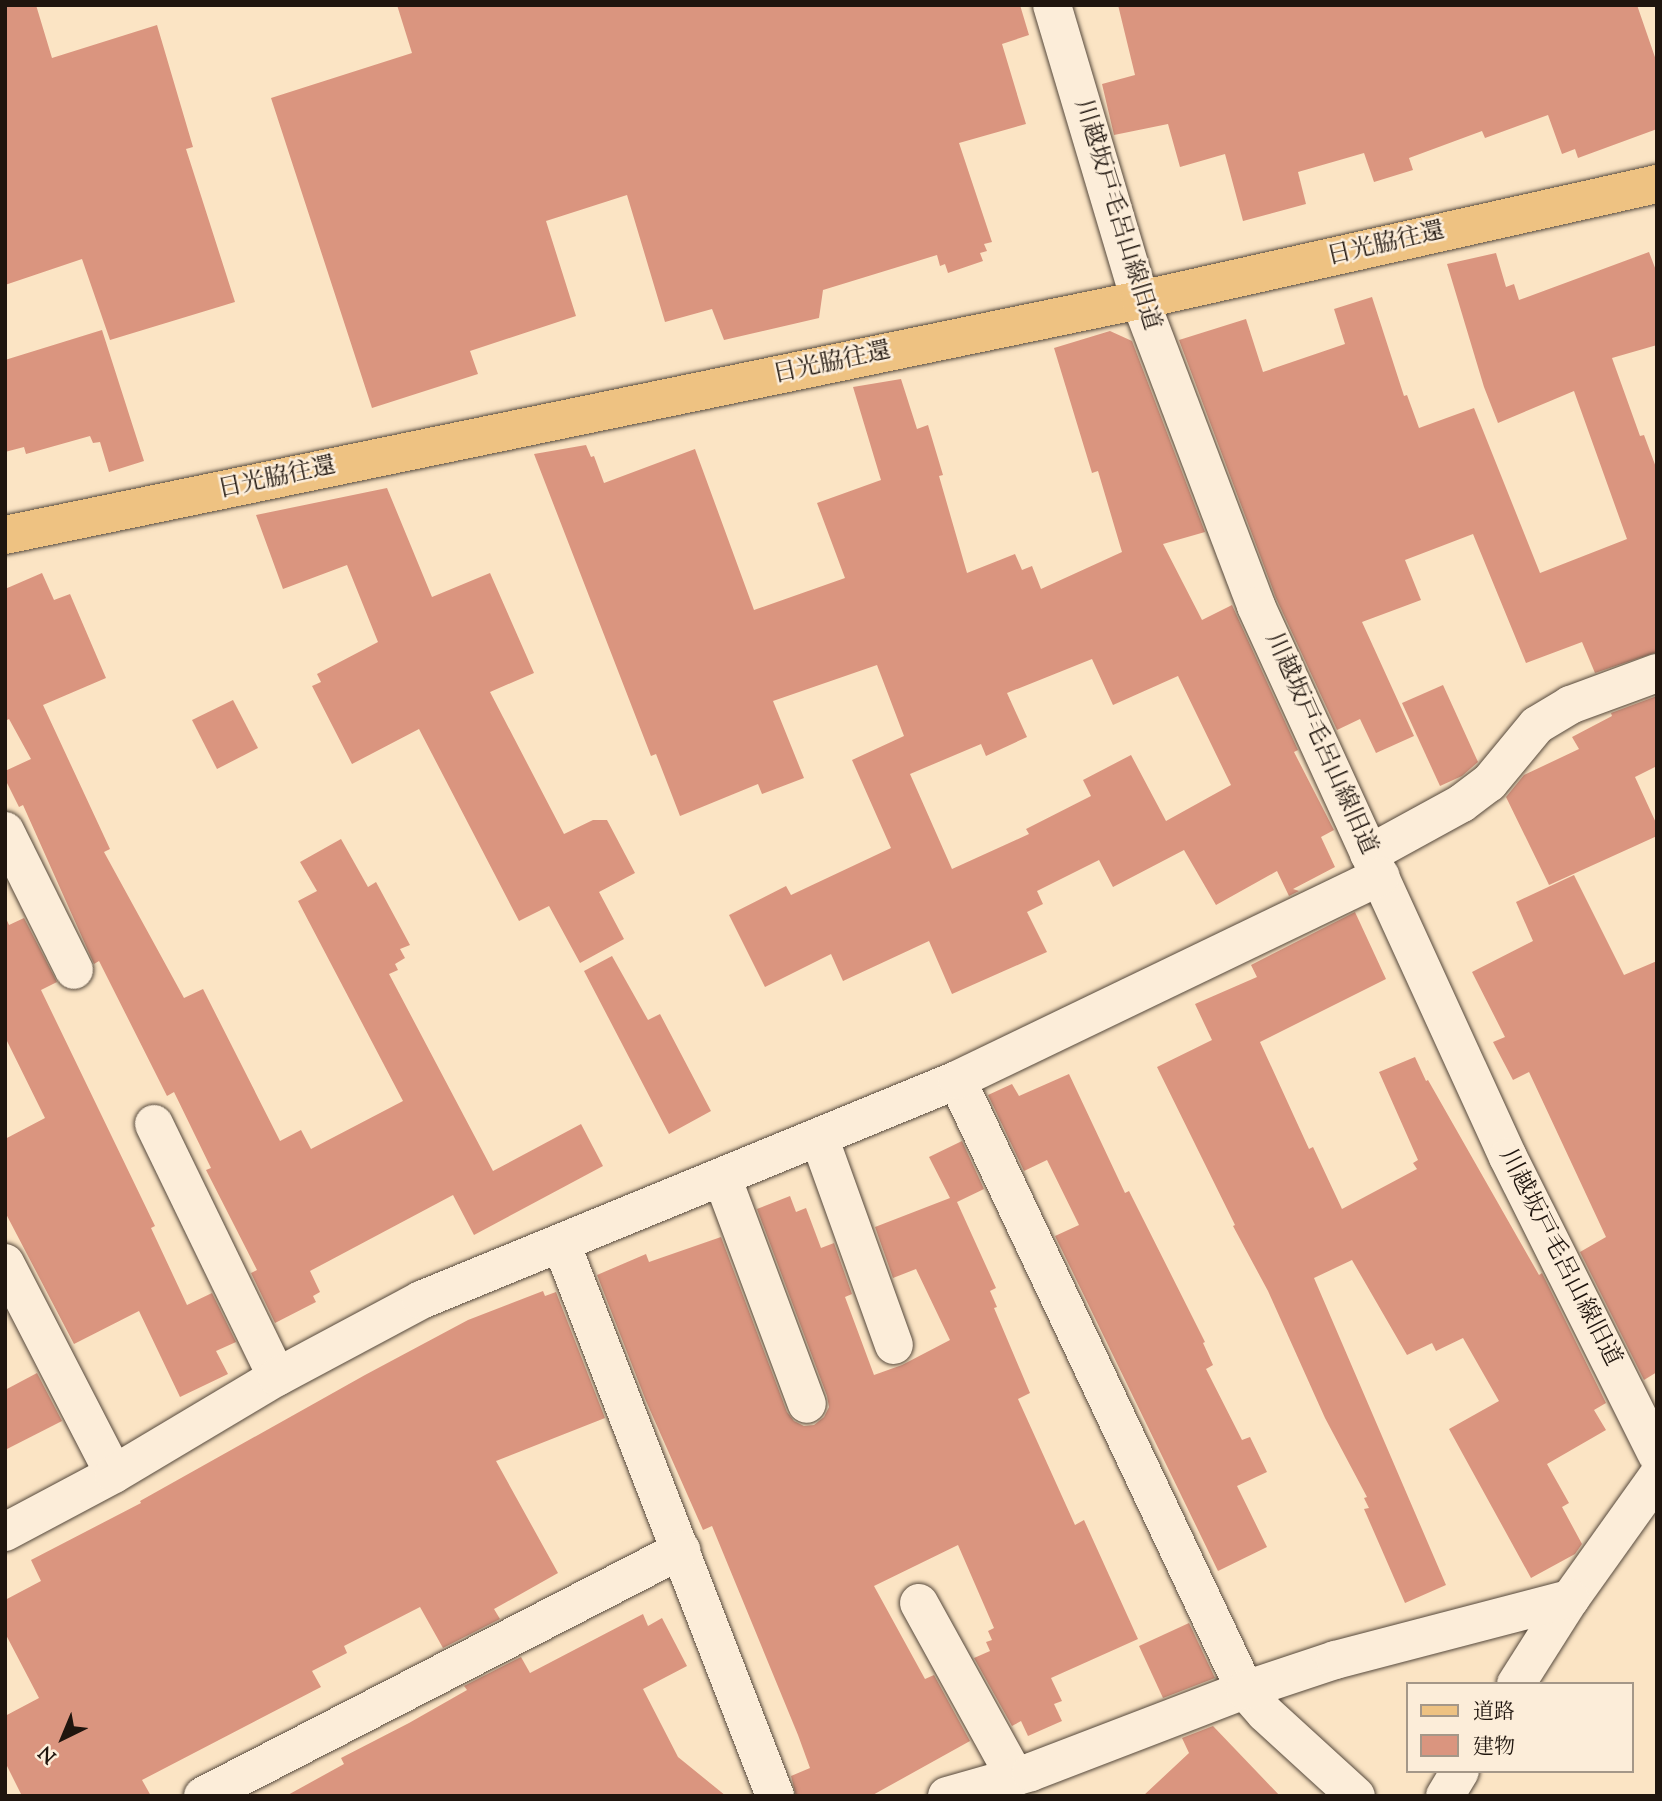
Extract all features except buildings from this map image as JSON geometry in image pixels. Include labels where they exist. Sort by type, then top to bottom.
[{"type":"main road","name":"日光脇往還","points":[[5,535],[1140,300],[1657,184]]},
{"type":"street","name":"川越坂戸毛呂山線旧道","points":[[1052,5],[1140,300],[1256,606],[1508,1157],[1652,1433]]},
{"type":"street","points":[[5,1532],[114,1474],[277,1377],[421,1300],[957,1080],[1375,865],[1489,783],[1537,725],[1570,705],[1657,673]]},
{"type":"street","points":[[5,831],[74,970]]},
{"type":"street","points":[[957,1080],[1245,1690],[1265,1713],[1356,1796]]},
{"type":"street","points":[[154,1124],[277,1377]]},
{"type":"street","points":[[819,1137],[894,1345]]},
{"type":"street","points":[[722,1177],[807,1404]]},
{"type":"street","points":[[561,1243],[775,1796]]},
{"type":"street","points":[[5,1263],[114,1474]]},
{"type":"street","points":[[1517,1682],[1570,1599],[1657,1477]]},
{"type":"street","points":[[203,1796],[681,1550]]},
{"type":"street","points":[[947,1796],[1016,1777],[1245,1690],[1335,1660],[1570,1599]]},
{"type":"street","points":[[919,1603],[1016,1777]]},
{"type":"street","points":[[1445,1796],[1459,1773]]}]
